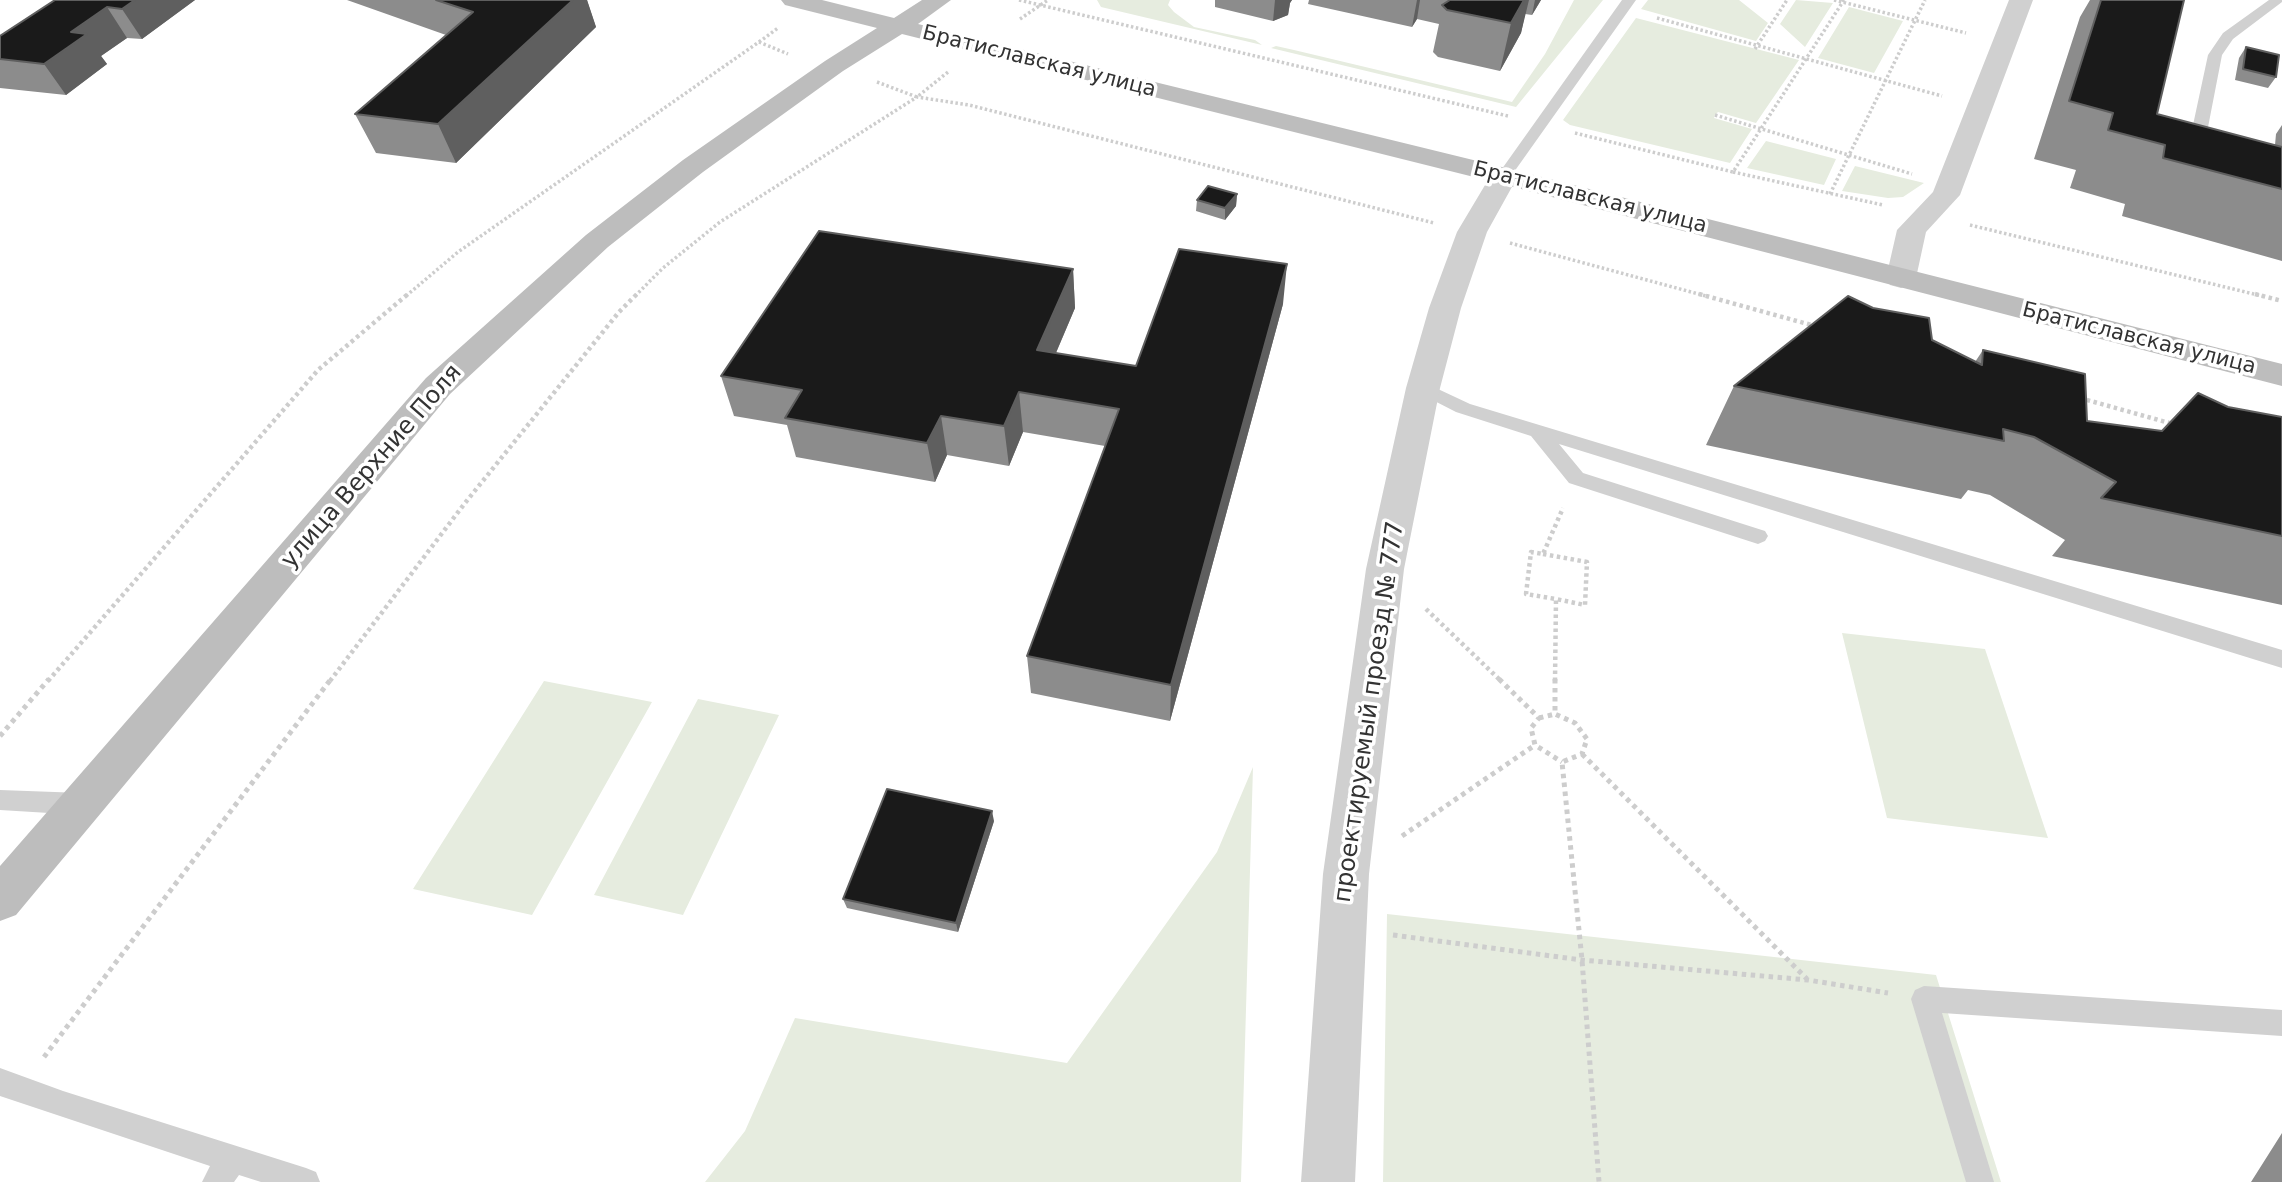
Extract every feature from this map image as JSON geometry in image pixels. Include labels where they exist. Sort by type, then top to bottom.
[{"type":"main road","name":"Братиславская улица","points":[[793,0],[1504,176],[2282,375]]},
{"type":"main road","name":"улица Верхние Поля","points":[[0,900],[438,386],[597,241],[693,166],[834,66],[939,0]]},
{"type":"street","points":[[1900,278],[1912,230],[1946,195],[1950,186],[2021,0]]},
{"type":"street","name":"проектируемый проезд № 777","points":[[1328,1182],[1346,874],[1385,569],[1423,388],[1445,308],[1472,232],[1504,176]]},
{"type":"lane","points":[[2205,170],[2192,167],[2215,55],[2228,36],[2277,0]]},
{"type":"lane","points":[[1504,176],[1625,4]]},
{"type":"lane","points":[[1423,388],[1463,408],[2282,659]]},
{"type":"lane","points":[[1536,429],[1576,478],[1758,536]]},
{"type":"lane","points":[[0,800],[82,804]]},
{"type":"lane","points":[[1980,1182],[1924,999],[2282,1023]]},
{"type":"lane","points":[[11,1086],[225,1170],[306,1182]]},
{"type":"path","points":[[1019,0],[2282,301]]},
{"type":"path","points":[[1756,47],[1787,0]]},
{"type":"path","points":[[1834,0],[2005,42]]},
{"type":"path","points":[[1830,194],[1925,0]]},
{"type":"path","points":[[1734,172],[1843,1]]},
{"type":"path","points":[[1625,4],[1756,47],[1980,107]]},
{"type":"path","points":[[11,1086],[57,1037],[466,503],[619,312],[663,268],[720,222],[917,97],[969,105],[1472,232],[1819,327]]},
{"type":"path","points":[[1715,116],[1950,186]]},
{"type":"path","points":[[2071,396],[2176,425]]},
{"type":"path","points":[[1543,554],[1576,478]]},
{"type":"path","points":[[1531,552],[1587,562],[1585,605],[1556,599],[1526,594],[1531,552]]},
{"type":"path","points":[[1385,569],[1539,718]]},
{"type":"path","points":[[1555,714],[1556,599]]},
{"type":"path","points":[[1555,714],[1575,723],[1587,739],[1582,754],[1562,762],[1535,745],[1531,728],[1539,718],[1555,714]]},
{"type":"path","points":[[1346,874],[1535,745]]},
{"type":"path","points":[[1582,754],[1808,980]]},
{"type":"path","points":[[1562,762],[1599,1182]]},
{"type":"path","points":[[1342,928],[1581,960],[1808,980],[1924,999]]},
{"type":"shaded area","points":[[1097,0],[1170,0],[1168,5],[1174,12],[1194,27],[1255,40],[1262,45],[1101,7]]},
{"type":"shaded area","points":[[1574,0],[1603,0],[1516,107],[1271,48],[1276,46],[1294,50],[1512,102],[1545,54]]},
{"type":"shaded area","points":[[1648,0],[1739,0],[1768,23],[1756,41],[1641,9]]},
{"type":"shaded area","points":[[1796,0],[1833,3],[1805,47],[1780,24]]},
{"type":"shaded area","points":[[1849,7],[1903,21],[1874,73],[1818,58]]},
{"type":"shaded area","points":[[1636,18],[1799,60],[1756,123],[1718,112],[1715,115],[1714,118],[1752,129],[1730,163],[1570,125],[1563,120]]},
{"type":"shaded area","points":[[1766,141],[1836,159],[1824,185],[1747,168]]},
{"type":"shaded area","points":[[1855,166],[1924,183],[1903,197],[1888,198],[1842,191]]},
{"type":"shaded area","points":[[1842,633],[1985,649],[2048,838],[1887,818]]},
{"type":"shaded area","points":[[544,681],[652,702],[532,915],[413,889]]},
{"type":"shaded area","points":[[698,699],[779,715],[683,915],[594,895]]},
{"type":"shaded area","points":[[1253,767],[1241,1182],[705,1182],[745,1131],[795,1018],[1067,1063],[1217,852]]},
{"type":"shaded area","points":[[1387,914],[1936,975],[2001,1182],[1383,1182]]},
{"type":"building","points":[[55,0],[135,0],[122,9],[107,7],[71,32],[87,34],[44,64],[0,59],[0,36]]},
{"type":"building","points":[[436,0],[573,0],[438,124],[355,114],[473,12]]},
{"type":"building","points":[[1450,0],[1524,0],[1511,23],[1447,10],[1442,5]]},
{"type":"building","points":[[2101,0],[2184,0],[2157,114],[2282,147],[2282,189],[2163,158],[2165,145],[2108,130],[2113,113],[2069,101]]},
{"type":"building","points":[[2246,47],[2279,55],[2276,77],[2243,69]]},
{"type":"building","points":[[1208,186],[1237,194],[1225,208],[1197,200]]},
{"type":"building","points":[[819,231],[1073,269],[1037,350],[1136,366],[1179,249],[1287,264],[1171,685],[1027,656],[1119,409],[1019,392],[1004,426],[941,416],[927,443],[785,418],[802,390],[721,376]]},
{"type":"building","points":[[1848,296],[1873,308],[1929,318],[1932,340],[1982,365],[1983,350],[2085,374],[2087,421],[2162,431],[2198,393],[2228,407],[2282,417],[2282,536],[2101,498],[2116,482],[2034,437],[2003,429],[2004,441],[1734,386]]},
{"type":"building","points":[[887,789],[992,811],[956,923],[843,899]]}]
